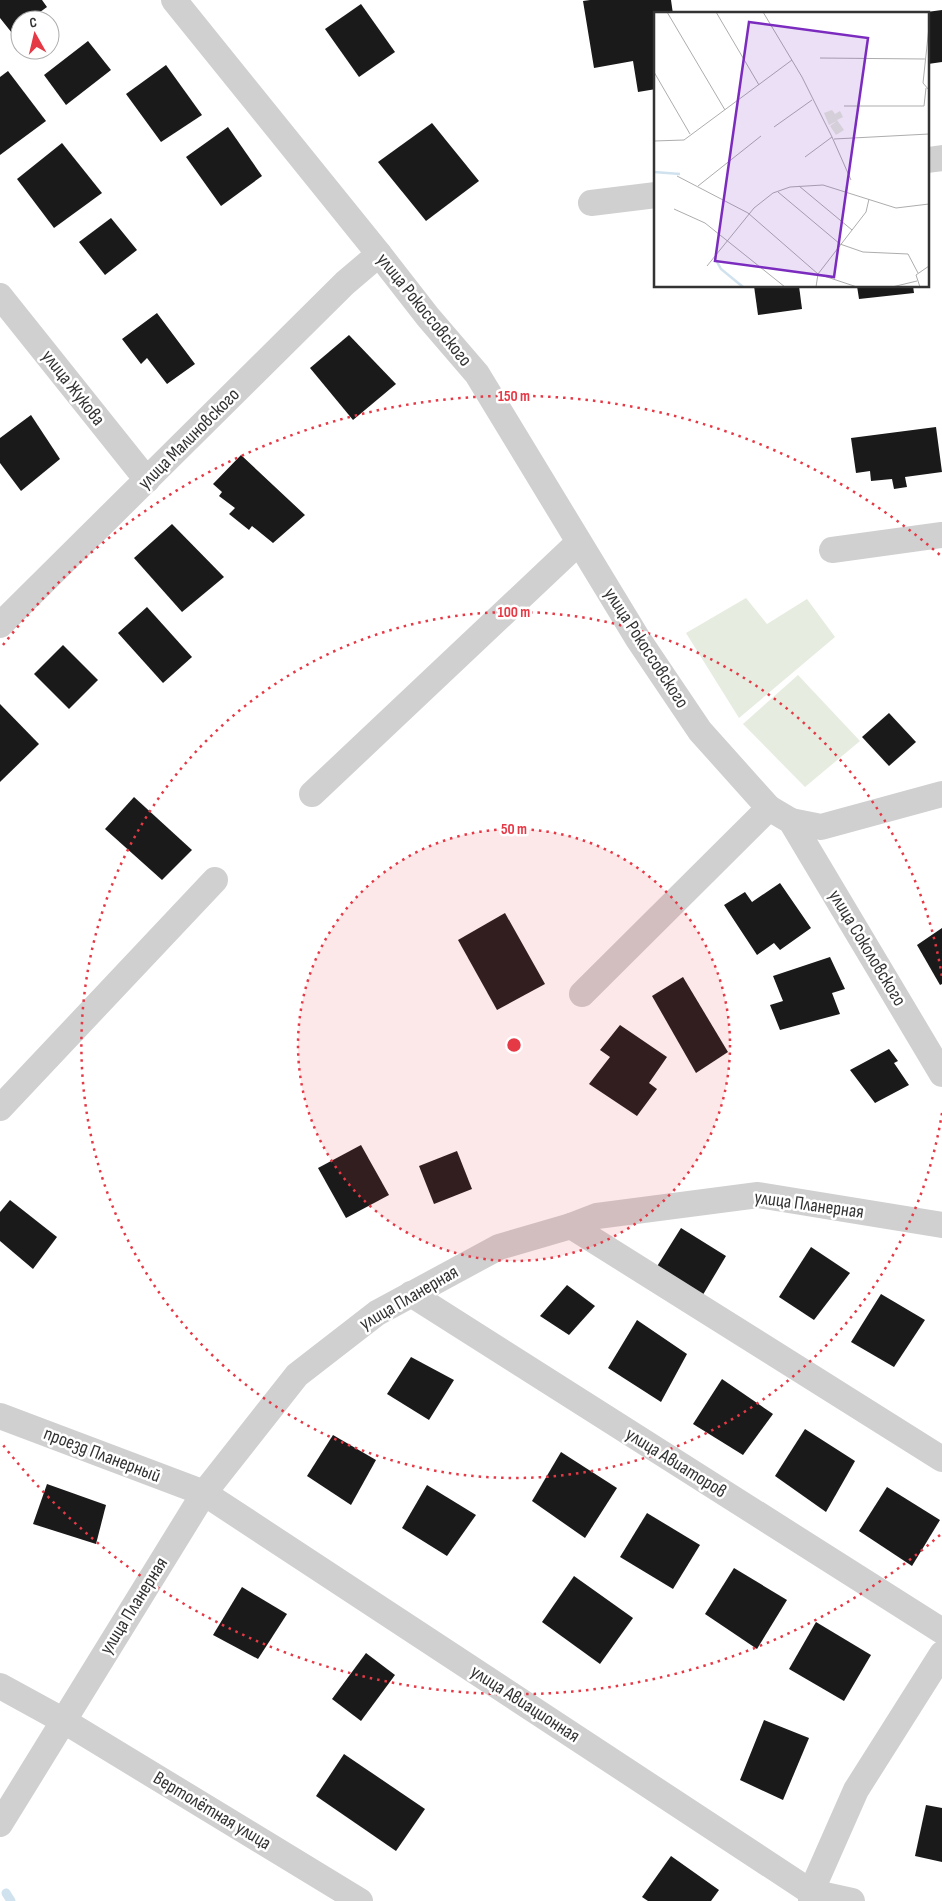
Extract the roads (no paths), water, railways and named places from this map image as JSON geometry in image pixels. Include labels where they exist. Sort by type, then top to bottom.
[{"type":"street","name":"улица Рокоссовского","points":[[174,0],[380,254],[428,317],[476,374],[638,639],[700,731],[780,814]]},
{"type":"street","points":[[591,203],[654,195]]},
{"type":"street","name":"улица Малиновского","points":[[0,625],[345,283],[380,254]]},
{"type":"street","name":"улица Жукова","points":[[0,296],[147,480]]},
{"type":"street","points":[[832,550],[942,535]]},
{"type":"street","points":[[312,794],[578,543]]},
{"type":"street","points":[[582,994],[780,814],[821,826],[942,794]]},
{"type":"street","name":"улица Соколовского","points":[[780,814],[942,1074]]},
{"type":"street","points":[[0,1108],[215,880]]},
{"type":"street","name":"улица Планерная","points":[[0,1824],[204,1493],[297,1375],[377,1313],[499,1247],[571,1226],[597,1216],[758,1195],[942,1225]]},
{"type":"street","points":[[571,1226],[942,1458]]},
{"type":"street","name":"улица Авиаторов","points":[[411,1294],[942,1631]]},
{"type":"street","name":"проезд Планерный","points":[[0,1416],[204,1493]]},
{"type":"street","name":"улица Авиационная","points":[[204,1493],[811,1896],[852,1901]]},
{"type":"street","points":[[811,1896],[856,1790],[942,1654]]},
{"type":"street","name":"Вертолётная улица","points":[[0,1686],[64,1721],[360,1901]]},
{"type":"waterway","points":[[6,1893],[11,1901]]}]
